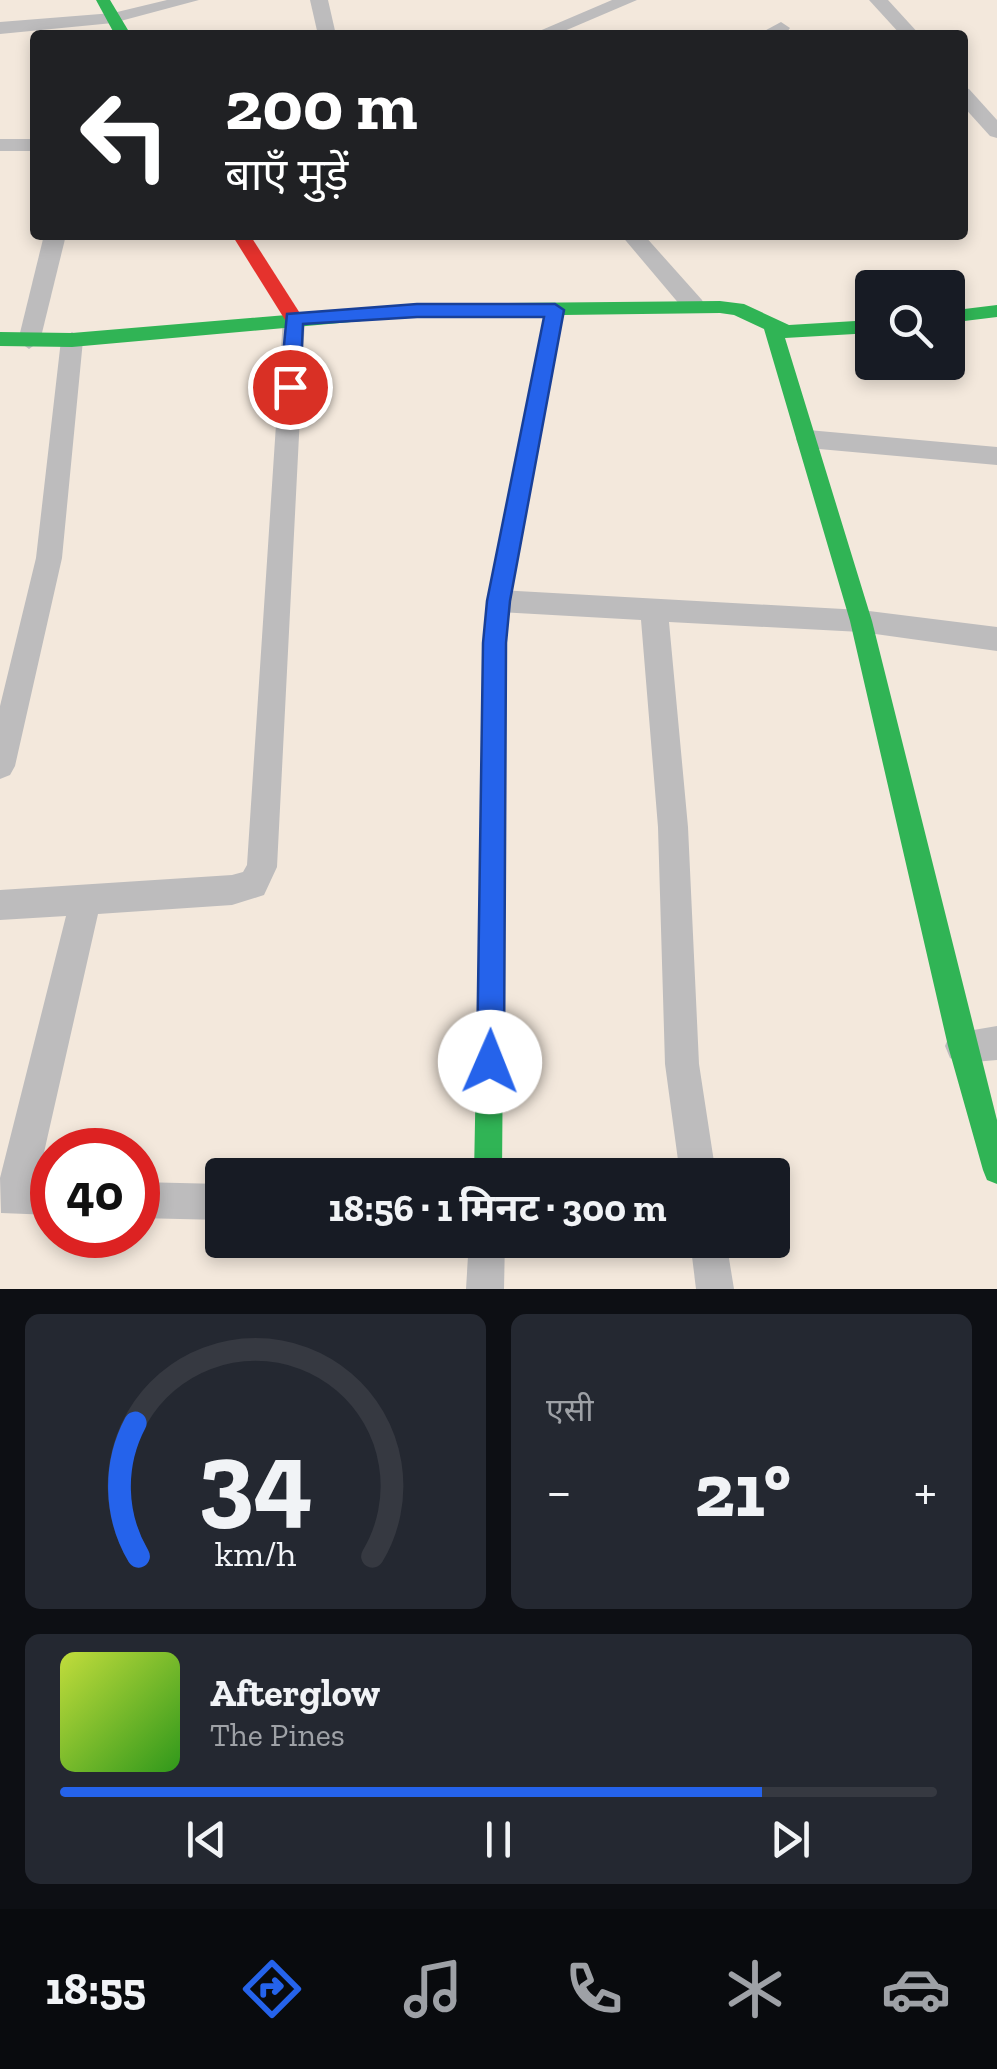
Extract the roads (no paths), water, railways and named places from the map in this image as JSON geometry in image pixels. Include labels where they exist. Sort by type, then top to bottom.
[{"type":"street","points":[[0,28],[113,18],[190,0]]},
{"type":"street","points":[[319,0],[325,30]]},
{"type":"street","points":[[552,30],[628,0]]},
{"type":"street","points":[[878,0],[906,30]]},
{"type":"street","points":[[968,100],[997,132]]},
{"type":"street","points":[[0,145],[30,145]]},
{"type":"street","points":[[28,341],[54,240]]},
{"type":"street","points":[[0,904],[232,890],[253,884],[262,867],[294,318],[244,240]]},
{"type":"street","points":[[636,240],[694,306]]},
{"type":"street","points":[[0,340],[72,340],[417,310],[694,306],[737,309],[772,326],[804,333],[855,328]]},
{"type":"street","points":[[488,1158],[498,601],[555,310]]},
{"type":"street","points":[[965,315],[997,311]]},
{"type":"street","points":[[772,326],[860,621],[962,1046],[997,1170]]},
{"type":"street","points":[[0,766],[49,558],[72,340]]},
{"type":"street","points":[[808,439],[997,456]]},
{"type":"street","points":[[498,601],[860,621],[997,639]]},
{"type":"street","points":[[654,611],[673,827],[682,1064],[696,1158]]},
{"type":"street","points":[[8,1196],[86,899]]},
{"type":"street","points":[[962,1046],[997,1043]]},
{"type":"street","points":[[160,1201],[205,1202]]},
{"type":"street","points":[[486,1258],[486,1289]]},
{"type":"street","points":[[711,1258],[715,1289]]}]
